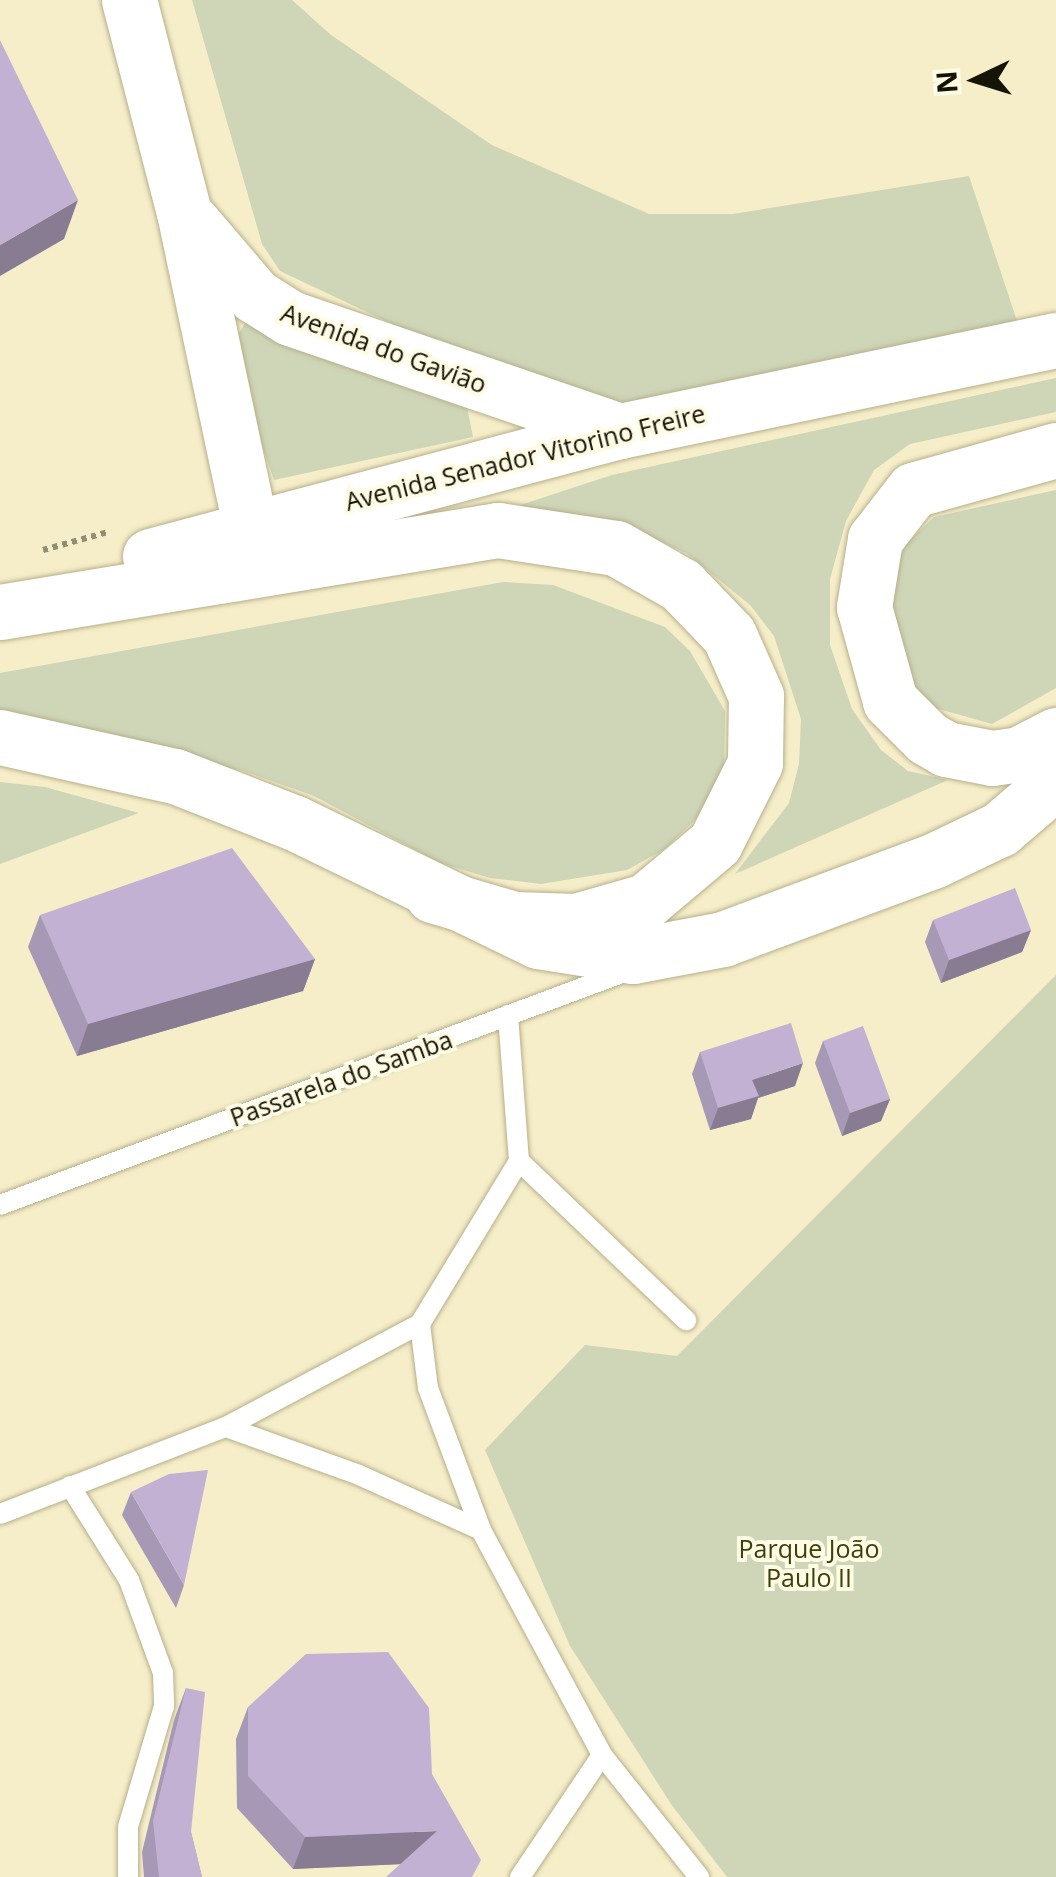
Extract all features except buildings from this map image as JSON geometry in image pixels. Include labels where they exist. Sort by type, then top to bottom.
[{"type":"main road","name":"Avenida do Gavião","points":[[129,0],[184,212],[250,526]]},
{"type":"main road","name":"Avenida do Gavião","points":[[184,212],[228,270],[290,318],[620,430]]},
{"type":"main road","name":"Avenida Senador Vitorino Freire","points":[[0,602],[250,526],[620,430],[1056,340]]},
{"type":"main road","points":[[1056,450],[912,490],[875,540],[864,608],[890,700],[927,738],[946,749],[992,758],[1018,754],[1056,735]]},
{"type":"main road","points":[[0,612],[498,530],[616,548],[681,586],[729,634],[756,696],[755,763],[715,843],[646,901],[576,921],[514,919],[432,895]]},
{"type":"main road","points":[[0,737],[109,758],[244,800],[432,895],[568,950],[632,956],[682,950],[935,860],[1000,829],[1056,780]]},
{"type":"lane","name":"Passarela do Samba","points":[[0,1205],[682,950]]},
{"type":"lane","points":[[0,1514],[226,1428],[420,1324],[519,1161],[508,1015]]},
{"type":"lane","points":[[519,1161],[686,1320]]},
{"type":"lane","points":[[420,1324],[428,1388],[481,1530],[602,1755],[699,1877]]},
{"type":"lane","points":[[226,1428],[359,1475],[481,1530]]},
{"type":"lane","points":[[70,1486],[129,1580],[164,1673],[164,1706],[128,1827],[128,1877]]},
{"type":"lane","points":[[520,1877],[602,1755]]},
{"type":"green space","points":[[192,0],[292,0],[331,35],[492,145],[649,214],[733,214],[969,176],[1018,324],[611,405],[445,349],[280,271],[262,244]]},
{"type":"green space","points":[[245,323],[467,407],[473,437],[274,480],[229,351]]},
{"type":"green space","points":[[1056,378],[1056,412],[910,444],[874,470],[846,521],[830,579],[830,645],[852,709],[881,750],[908,771],[948,780],[735,874],[789,803],[799,764],[801,719],[774,636],[750,605],[686,553],[621,524],[508,509],[612,475]]},
{"type":"green space","points":[[1056,490],[1056,688],[992,724],[932,707],[908,685],[890,618],[890,579],[906,544],[934,517]]},
{"type":"green space","points":[[503,582],[553,585],[665,627],[690,651],[725,711],[724,779],[707,808],[665,849],[627,870],[541,884],[490,878],[440,863],[314,796],[243,771],[0,716],[0,673]]},
{"type":"green space","points":[[0,782],[45,787],[139,813],[0,864]]},
{"type":"green space","name":"Parque João Paulo II","points":[[1056,975],[1056,1877],[727,1877],[671,1804],[570,1646],[485,1450],[585,1345],[677,1356]]}]
